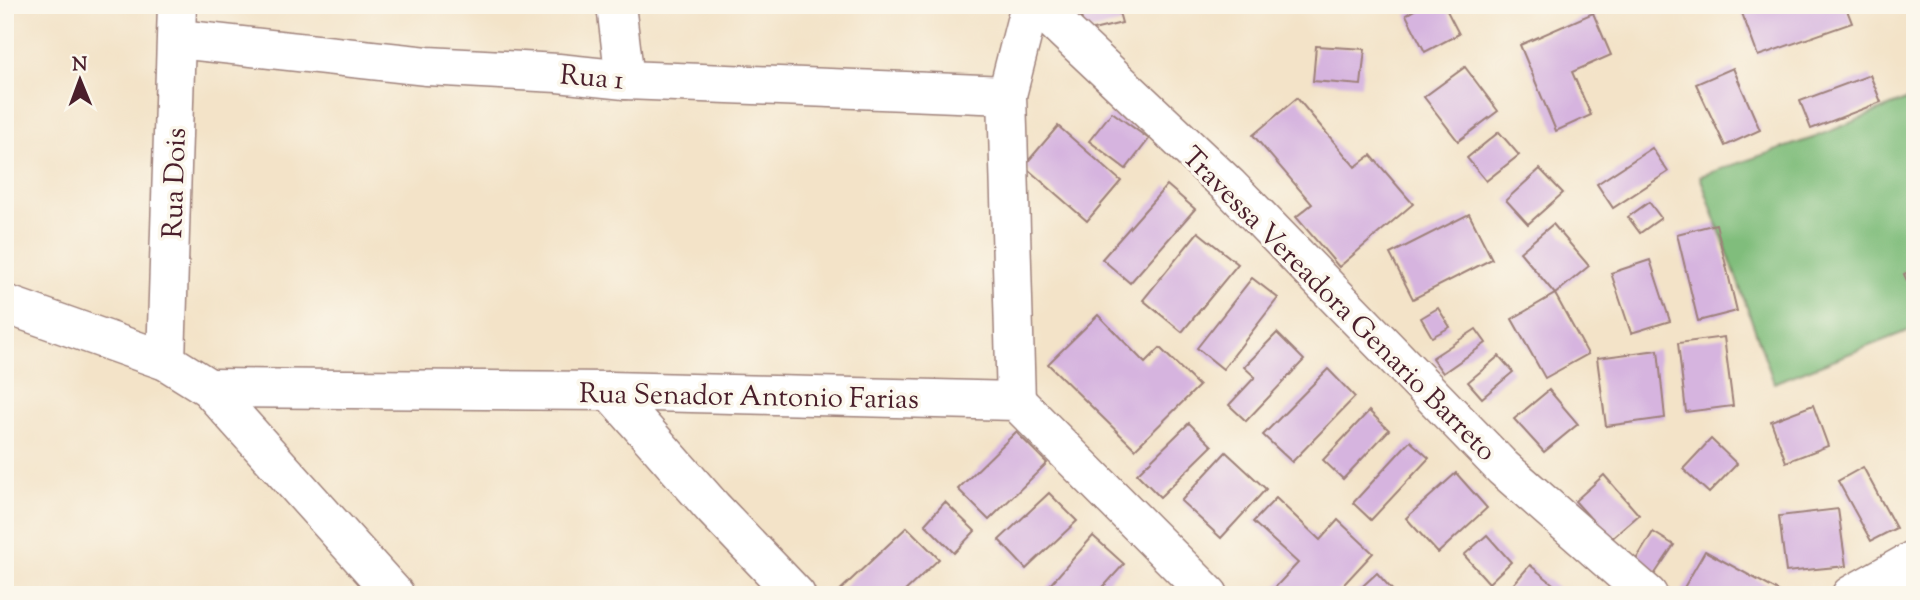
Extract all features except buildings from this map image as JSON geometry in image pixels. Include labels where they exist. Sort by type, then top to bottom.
[{"type":"street","points":[[616,5],[625,80]]},
{"type":"street","points":[[1030,5],[1007,95],[1016,401],[1209,595]]},
{"type":"street","name":"Travessa Vereadora Genario Barreto","points":[[1037,5],[1229,186],[1503,468],[1648,595]]},
{"type":"street","name":"Rua 1","points":[[178,22],[427,66],[558,73],[625,80],[1007,95]]},
{"type":"street","name":"Rua Dois","points":[[166,361],[178,22]]},
{"type":"street","points":[[5,304],[166,361],[209,388],[395,595]]},
{"type":"street","name":"Rua Senador Antonio Farias","points":[[209,388],[610,391],[1016,401]]},
{"type":"street","points":[[610,391],[713,508],[796,595]]},
{"type":"street","points":[[1851,595],[1915,559]]},
{"type":"green space","points":[[1915,96],[1915,328],[1774,383],[1700,176],[1816,137]]}]
